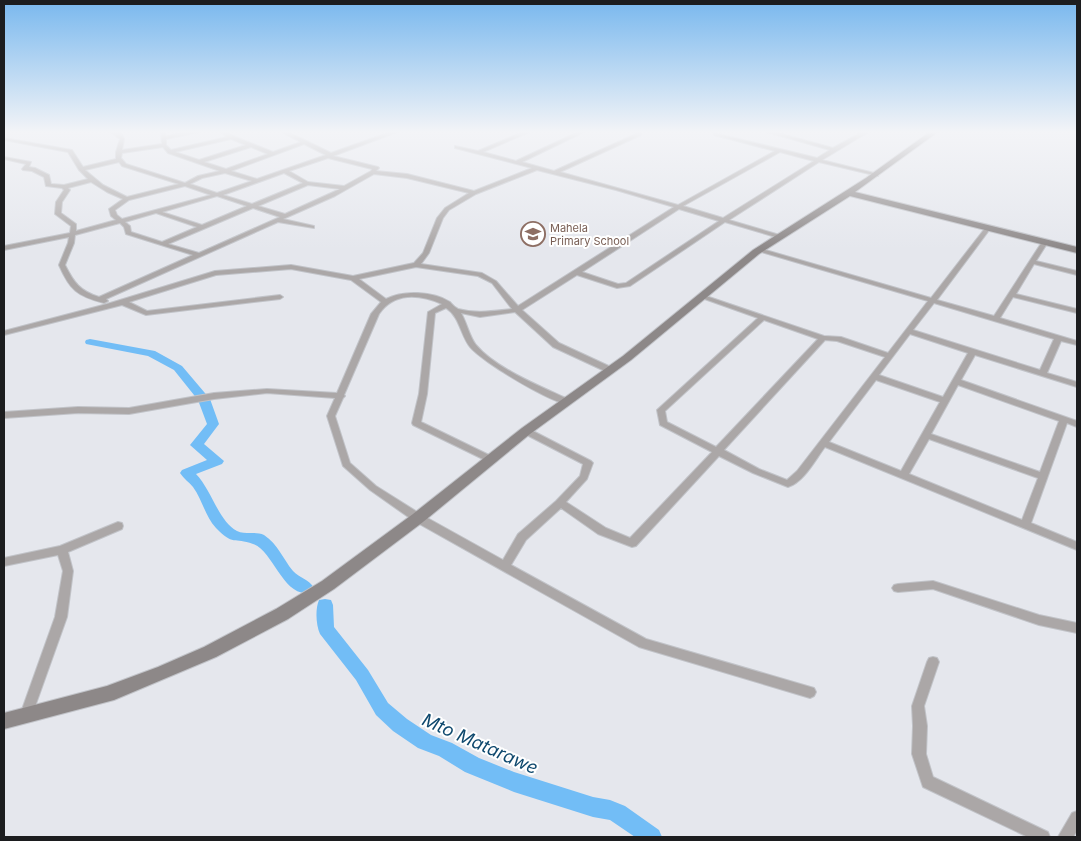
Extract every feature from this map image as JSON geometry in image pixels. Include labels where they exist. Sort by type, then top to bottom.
[{"type":"main road","points":[[4,720],[108,694],[210,652],[282,614],[328,585],[418,518],[490,459],[610,370],[760,250],[882,170]]},
{"type":"main road","points":[[849,193],[1077,250]]},
{"type":"street","points":[[35,170],[47,176],[48,185],[64,187],[92,180]]},
{"type":"street","points":[[82,170],[103,190],[127,199]]},
{"type":"street","points":[[141,170],[284,216]]},
{"type":"street","points":[[4,248],[73,234],[157,212],[220,194],[289,170]]},
{"type":"street","points":[[416,265],[426,253],[440,218],[447,209],[474,193],[530,170]]},
{"type":"street","points":[[544,170],[680,206],[780,237]]},
{"type":"street","points":[[554,173],[560,170]]},
{"type":"street","points":[[744,170],[680,206],[517,310],[480,315],[451,307],[426,295],[405,296],[386,302],[375,314],[331,416],[346,464],[373,488],[418,518],[643,643],[810,692]]},
{"type":"street","points":[[576,272],[616,286],[628,284],[802,170]]},
{"type":"street","points":[[858,170],[876,175]]},
{"type":"street","points":[[199,255],[128,233],[127,226],[114,216],[112,210],[127,199],[187,184],[200,177],[225,171],[257,181]]},
{"type":"street","points":[[284,172],[307,183],[345,188]]},
{"type":"street","points":[[101,299],[316,202],[372,172],[407,176],[474,193]]},
{"type":"street","points":[[162,244],[200,226],[307,183]]},
{"type":"street","points":[[64,187],[67,190],[60,202],[58,214],[74,225],[73,234],[62,265],[69,280],[83,294],[101,299],[110,306]]},
{"type":"street","points":[[316,202],[329,205]]},
{"type":"street","points":[[157,212],[200,226]]},
{"type":"street","points":[[276,220],[312,227]]},
{"type":"street","points":[[762,318],[660,410],[663,423],[788,484],[800,473],[988,228]]},
{"type":"street","points":[[997,318],[1045,242]]},
{"type":"street","points":[[760,250],[1077,343]]},
{"type":"street","points":[[1032,262],[1077,273]]},
{"type":"street","points":[[4,333],[110,306],[214,273],[291,266],[353,278],[416,265],[480,274],[494,282],[517,310],[556,345],[610,370]]},
{"type":"street","points":[[353,278],[386,302]]},
{"type":"street","points":[[1012,295],[1077,312]]},
{"type":"street","points":[[701,296],[823,338],[838,339],[888,356]]},
{"type":"street","points":[[122,302],[146,313],[246,303],[280,297]]},
{"type":"street","points":[[451,307],[459,316],[466,337],[478,351],[536,387],[567,402]]},
{"type":"street","points":[[451,307],[432,312],[423,394],[416,422],[490,459]]},
{"type":"street","points":[[908,330],[1077,385]]},
{"type":"street","points":[[1042,374],[1059,337]]},
{"type":"street","points":[[560,503],[602,531],[632,543],[720,451],[823,338]]},
{"type":"street","points":[[904,475],[973,351]]},
{"type":"street","points":[[873,376],[945,401]]},
{"type":"street","points":[[956,381],[1077,424]]},
{"type":"street","points":[[4,415],[78,410],[129,411],[214,396],[267,391],[341,396]]},
{"type":"street","points":[[1025,525],[1064,419]]},
{"type":"street","points":[[505,566],[522,537],[560,503],[584,477],[588,463],[526,431]]},
{"type":"street","points":[[926,435],[1043,476]]},
{"type":"street","points":[[822,444],[904,475],[1077,546]]},
{"type":"street","points":[[4,562],[62,550],[118,526]]},
{"type":"street","points":[[26,716],[61,617],[68,571],[62,550]]},
{"type":"street","points":[[898,588],[933,585],[1039,620],[1077,628]]},
{"type":"street","points":[[933,662],[918,706],[920,726],[919,754],[928,782],[1043,837]]},
{"type":"street","points":[[1065,837],[1077,818]]},
{"type":"waterway","name":"Mto Matarawe","points":[[90,342],[151,353],[178,368],[204,399],[213,424],[196,445],[217,461],[187,473],[199,485],[219,522],[233,536],[258,539],[276,556],[288,576],[306,588]]},
{"type":"waterway","name":"Mto Matarawe","points":[[325,605],[326,629],[362,675],[382,709],[400,725],[425,742],[445,749],[472,765],[514,782],[618,813],[652,837]]},
{"type":"place","name":"Mahela Primary School","points":[[533,234]]}]
